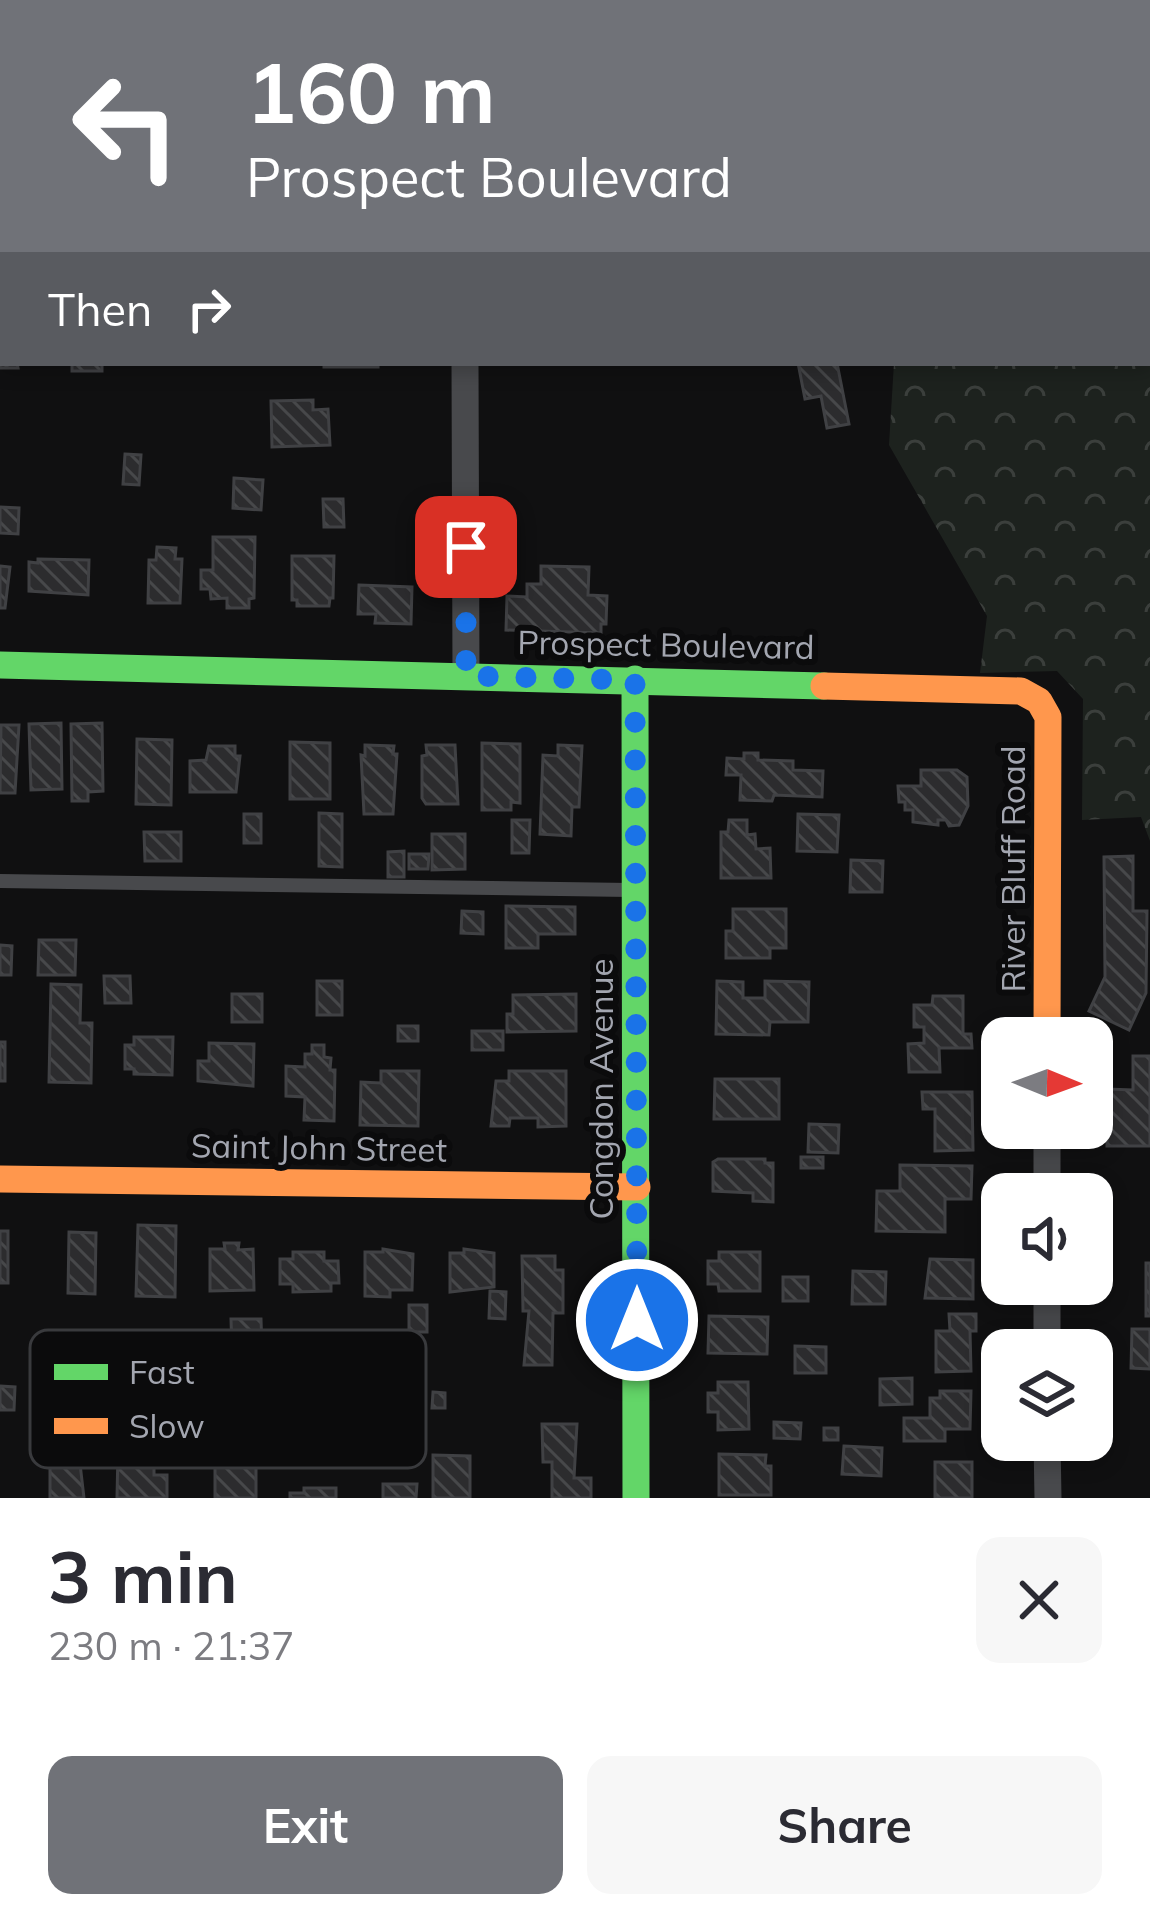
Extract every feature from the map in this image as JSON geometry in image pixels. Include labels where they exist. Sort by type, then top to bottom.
[{"type":"street","points":[[465,366],[466,676]]},
{"type":"street","name":"Prospect Boulevard","points":[[0,665],[1000,688],[1040,701]]},
{"type":"street","name":"Congdon Avenue","points":[[635,680],[636,1498]]},
{"type":"street","name":"River Bluff Road","points":[[1040,701],[1048,718],[1047,1017]]},
{"type":"street","name":"Saint John Street","points":[[0,1179],[637,1187]]},
{"type":"street","points":[[1047,1461],[1048,1498]]},
{"type":"lane","points":[[0,881],[635,890]]},
{"type":"green space","points":[[894,366],[1150,366],[1150,841],[1141,817],[1082,820],[1083,699],[1057,671],[980,673],[987,616],[889,445]]},
{"type":"building","points":[[72,366],[102,366],[102,371],[72,371]]},
{"type":"building","points":[[799,366],[838,366],[849,424],[827,428],[821,396],[805,399]]},
{"type":"building","points":[[313,400],[313,410],[328,409],[330,445],[272,447],[271,401]]},
{"type":"building","points":[[125,454],[141,455],[139,485],[123,484]]},
{"type":"building","points":[[234,478],[263,480],[261,510],[233,508]]},
{"type":"building","points":[[323,499],[343,499],[344,527],[324,527]]},
{"type":"building","points":[[0,507],[19,508],[18,534],[0,533]]},
{"type":"building","points":[[213,537],[255,537],[254,598],[249,599],[249,608],[227,608],[227,598],[211,599],[210,589],[201,589],[201,570],[213,570]]},
{"type":"building","points":[[157,547],[176,548],[175,559],[182,559],[180,603],[148,603],[149,560],[156,560]]},
{"type":"building","points":[[292,556],[334,556],[329,606],[297,606],[297,600],[292,600]]},
{"type":"building","points":[[38,559],[89,560],[88,595],[29,591],[29,562],[38,563]]},
{"type":"building","points":[[0,566],[10,567],[5,608],[0,608]]},
{"type":"building","points":[[541,566],[589,567],[588,595],[607,596],[601,633],[506,630],[507,596],[527,597],[527,584],[541,584]]},
{"type":"building","points":[[359,585],[412,587],[411,624],[375,623],[376,614],[358,614]]},
{"type":"building","points":[[61,723],[62,789],[31,790],[29,724]]},
{"type":"building","points":[[102,723],[103,791],[88,792],[88,801],[72,801],[71,724]]},
{"type":"building","points":[[1,725],[19,725],[15,793],[0,793]]},
{"type":"building","points":[[137,739],[172,740],[171,805],[136,804]]},
{"type":"building","points":[[290,742],[330,743],[330,799],[290,799]]},
{"type":"building","points":[[482,743],[520,744],[520,803],[511,802],[511,810],[482,810]]},
{"type":"building","points":[[365,745],[394,746],[393,814],[364,814],[361,755],[365,756]]},
{"type":"building","points":[[426,745],[455,745],[458,804],[426,804],[422,798]]},
{"type":"building","points":[[558,745],[582,746],[579,807],[572,807],[571,836],[540,834],[543,755],[558,756]]},
{"type":"building","points":[[209,746],[235,746],[235,756],[240,756],[236,792],[190,792],[190,761],[206,760]]},
{"type":"building","points":[[744,753],[758,753],[758,760],[793,761],[793,770],[823,771],[822,797],[774,795],[772,801],[740,800],[741,775],[726,775],[727,758],[744,759]]},
{"type":"building","points":[[921,770],[957,770],[967,777],[968,806],[959,825],[949,826],[946,820],[938,820],[938,825],[913,822],[913,810],[905,810],[905,802],[899,802],[898,786],[921,786]]},
{"type":"building","points":[[319,813],[342,814],[342,867],[319,866]]},
{"type":"building","points":[[244,814],[261,814],[261,843],[244,843]]},
{"type":"building","points":[[798,814],[839,815],[837,852],[797,851]]},
{"type":"building","points":[[512,820],[530,820],[529,853],[512,853]]},
{"type":"building","points":[[729,820],[747,820],[747,835],[755,834],[756,849],[770,848],[771,878],[721,878],[721,832],[728,832]]},
{"type":"building","points":[[144,832],[181,832],[181,861],[145,861]]},
{"type":"building","points":[[432,834],[465,834],[465,869],[432,870]]},
{"type":"building","points":[[404,851],[404,877],[388,877],[388,852]]},
{"type":"building","points":[[409,854],[429,854],[428,869],[409,869]]},
{"type":"building","points":[[1133,856],[1133,911],[1147,911],[1146,993],[1129,1030],[1113,1022],[1113,1017],[1089,1011],[1105,977],[1104,857]]},
{"type":"building","points":[[851,860],[883,861],[882,892],[850,892]]},
{"type":"building","points":[[506,906],[575,907],[575,934],[538,934],[538,948],[506,948]]},
{"type":"building","points":[[733,909],[786,909],[786,948],[770,948],[770,958],[726,958],[726,931],[733,931]]},
{"type":"building","points":[[462,911],[483,912],[483,934],[461,933]]},
{"type":"building","points":[[39,940],[76,940],[75,975],[38,975]]},
{"type":"building","points":[[0,945],[12,946],[11,975],[0,975]]},
{"type":"building","points":[[104,976],[130,976],[131,1003],[105,1003]]},
{"type":"building","points":[[317,981],[342,981],[342,1015],[317,1015]]},
{"type":"building","points":[[717,981],[743,982],[743,998],[765,998],[765,981],[809,982],[808,1022],[770,1022],[769,1035],[716,1034]]},
{"type":"building","points":[[51,984],[81,985],[80,1023],[92,1023],[91,1083],[49,1082]]},
{"type":"building","points":[[232,994],[262,994],[262,1022],[232,1022]]},
{"type":"building","points":[[576,994],[576,1031],[507,1032],[513,995]]},
{"type":"building","points":[[933,996],[963,996],[963,1034],[971,1034],[972,1048],[939,1048],[940,1072],[909,1072],[908,1044],[924,1043],[924,1027],[914,1027],[914,1005],[932,1005]]},
{"type":"building","points":[[398,1026],[418,1026],[418,1041],[398,1041]]},
{"type":"building","points":[[472,1031],[503,1031],[503,1050],[472,1050]]},
{"type":"building","points":[[134,1037],[173,1037],[172,1075],[134,1074],[134,1069],[125,1069],[125,1045],[134,1045]]},
{"type":"building","points":[[0,1042],[5,1042],[5,1081],[0,1081]]},
{"type":"building","points":[[209,1043],[254,1044],[253,1086],[198,1081],[198,1061],[209,1061]]},
{"type":"building","points":[[312,1045],[324,1045],[324,1057],[331,1058],[330,1070],[335,1070],[334,1121],[304,1120],[305,1097],[286,1096],[286,1066],[305,1067],[305,1054],[312,1054]]},
{"type":"building","points":[[1133,1056],[1150,1056],[1150,1146],[1113,1146],[1113,1089],[1133,1090]]},
{"type":"building","points":[[381,1071],[419,1071],[418,1126],[360,1125],[361,1082],[381,1083]]},
{"type":"building","points":[[509,1071],[566,1071],[566,1126],[538,1127],[538,1118],[510,1118],[509,1126],[491,1126],[496,1081],[509,1081]]},
{"type":"building","points":[[715,1079],[779,1079],[779,1119],[714,1119]]},
{"type":"building","points":[[922,1092],[972,1092],[973,1150],[935,1151],[935,1109],[923,1109]]},
{"type":"building","points":[[809,1124],[839,1125],[838,1153],[808,1152]]},
{"type":"building","points":[[801,1157],[823,1157],[823,1168],[801,1168]]},
{"type":"building","points":[[713,1162],[773,1163],[773,1202],[753,1201],[753,1193],[713,1191]]},
{"type":"building","points":[[900,1165],[972,1166],[971,1199],[945,1199],[945,1232],[876,1231],[877,1191],[900,1191]]},
{"type":"building","points":[[138,1225],[176,1226],[175,1297],[136,1296]]},
{"type":"building","points":[[0,1231],[8,1231],[8,1283],[0,1283]]},
{"type":"building","points":[[69,1232],[96,1233],[95,1294],[68,1293]]},
{"type":"building","points":[[224,1243],[239,1243],[238,1250],[253,1249],[254,1290],[210,1291],[210,1249],[225,1249]]},
{"type":"building","points":[[383,1249],[413,1254],[412,1290],[390,1290],[390,1297],[365,1296],[365,1252]]},
{"type":"building","points":[[464,1249],[494,1253],[494,1287],[450,1292],[450,1253],[464,1253]]},
{"type":"building","points":[[293,1252],[324,1252],[324,1261],[338,1261],[339,1283],[331,1283],[331,1291],[293,1292],[293,1284],[280,1284],[280,1259],[293,1259]]},
{"type":"building","points":[[719,1252],[760,1252],[760,1291],[719,1291],[718,1284],[708,1284],[708,1261],[719,1261]]},
{"type":"building","points":[[522,1256],[555,1256],[555,1270],[563,1270],[563,1313],[553,1313],[552,1365],[524,1365],[529,1311],[523,1311]]},
{"type":"building","points":[[930,1259],[973,1260],[973,1299],[925,1298]]},
{"type":"building","points":[[1146,1263],[1150,1263],[1150,1316],[1146,1316]]},
{"type":"building","points":[[853,1271],[886,1272],[885,1304],[852,1304]]},
{"type":"building","points":[[783,1277],[808,1277],[808,1301],[783,1301]]},
{"type":"building","points":[[490,1291],[506,1292],[505,1319],[489,1318]]},
{"type":"building","points":[[409,1305],[427,1305],[427,1332],[409,1330]]},
{"type":"building","points":[[949,1314],[976,1314],[976,1331],[970,1331],[971,1371],[936,1372],[936,1331],[950,1331]]},
{"type":"building","points":[[709,1316],[768,1317],[767,1354],[708,1353]]},
{"type":"building","points":[[231,1319],[261,1319],[261,1330],[231,1330]]},
{"type":"building","points":[[1132,1329],[1150,1329],[1150,1369],[1131,1368]]},
{"type":"building","points":[[795,1346],[826,1347],[826,1373],[795,1373]]},
{"type":"building","points":[[912,1378],[912,1404],[880,1405],[880,1379]]},
{"type":"building","points":[[718,1382],[748,1382],[749,1429],[718,1430],[718,1412],[708,1412],[708,1393],[718,1393]]},
{"type":"building","points":[[0,1386],[15,1387],[14,1410],[0,1410]]},
{"type":"building","points":[[940,1391],[971,1391],[970,1429],[945,1429],[945,1441],[904,1441],[904,1418],[930,1418],[930,1398],[940,1398]]},
{"type":"building","points":[[433,1392],[445,1393],[445,1408],[432,1408]]},
{"type":"building","points":[[774,1422],[801,1423],[800,1439],[774,1438]]},
{"type":"building","points":[[542,1424],[577,1424],[574,1478],[591,1478],[591,1498],[552,1498],[552,1462],[543,1462]]},
{"type":"building","points":[[824,1428],[838,1428],[838,1440],[824,1440]]},
{"type":"building","points":[[844,1446],[882,1448],[881,1476],[842,1474]]},
{"type":"building","points":[[719,1454],[766,1455],[771,1495],[719,1495]]},
{"type":"building","points":[[433,1455],[470,1456],[470,1498],[433,1498]]},
{"type":"building","points":[[935,1462],[972,1462],[972,1498],[935,1498]]},
{"type":"building","points":[[50,1468],[81,1468],[84,1498],[50,1498]]},
{"type":"building","points":[[118,1468],[154,1468],[154,1475],[167,1475],[167,1498],[117,1498]]},
{"type":"building","points":[[215,1468],[256,1468],[256,1498],[215,1498]]},
{"type":"building","points":[[383,1484],[417,1484],[416,1498],[383,1498]]},
{"type":"building","points":[[304,1488],[336,1488],[336,1498],[290,1498],[290,1493],[304,1493]]},
{"type":"traffic: fast","points":[[0,665],[824,686]]},
{"type":"traffic: fast","points":[[635,679],[636,1498]]},
{"type":"traffic: slow","points":[[824,686],[1021,691],[1039,701],[1048,717],[1047,1017]]},
{"type":"traffic: slow","points":[[0,1179],[637,1187]]},
{"type":"route","points":[[466,547],[466,676],[635,680],[637,1320]]}]
